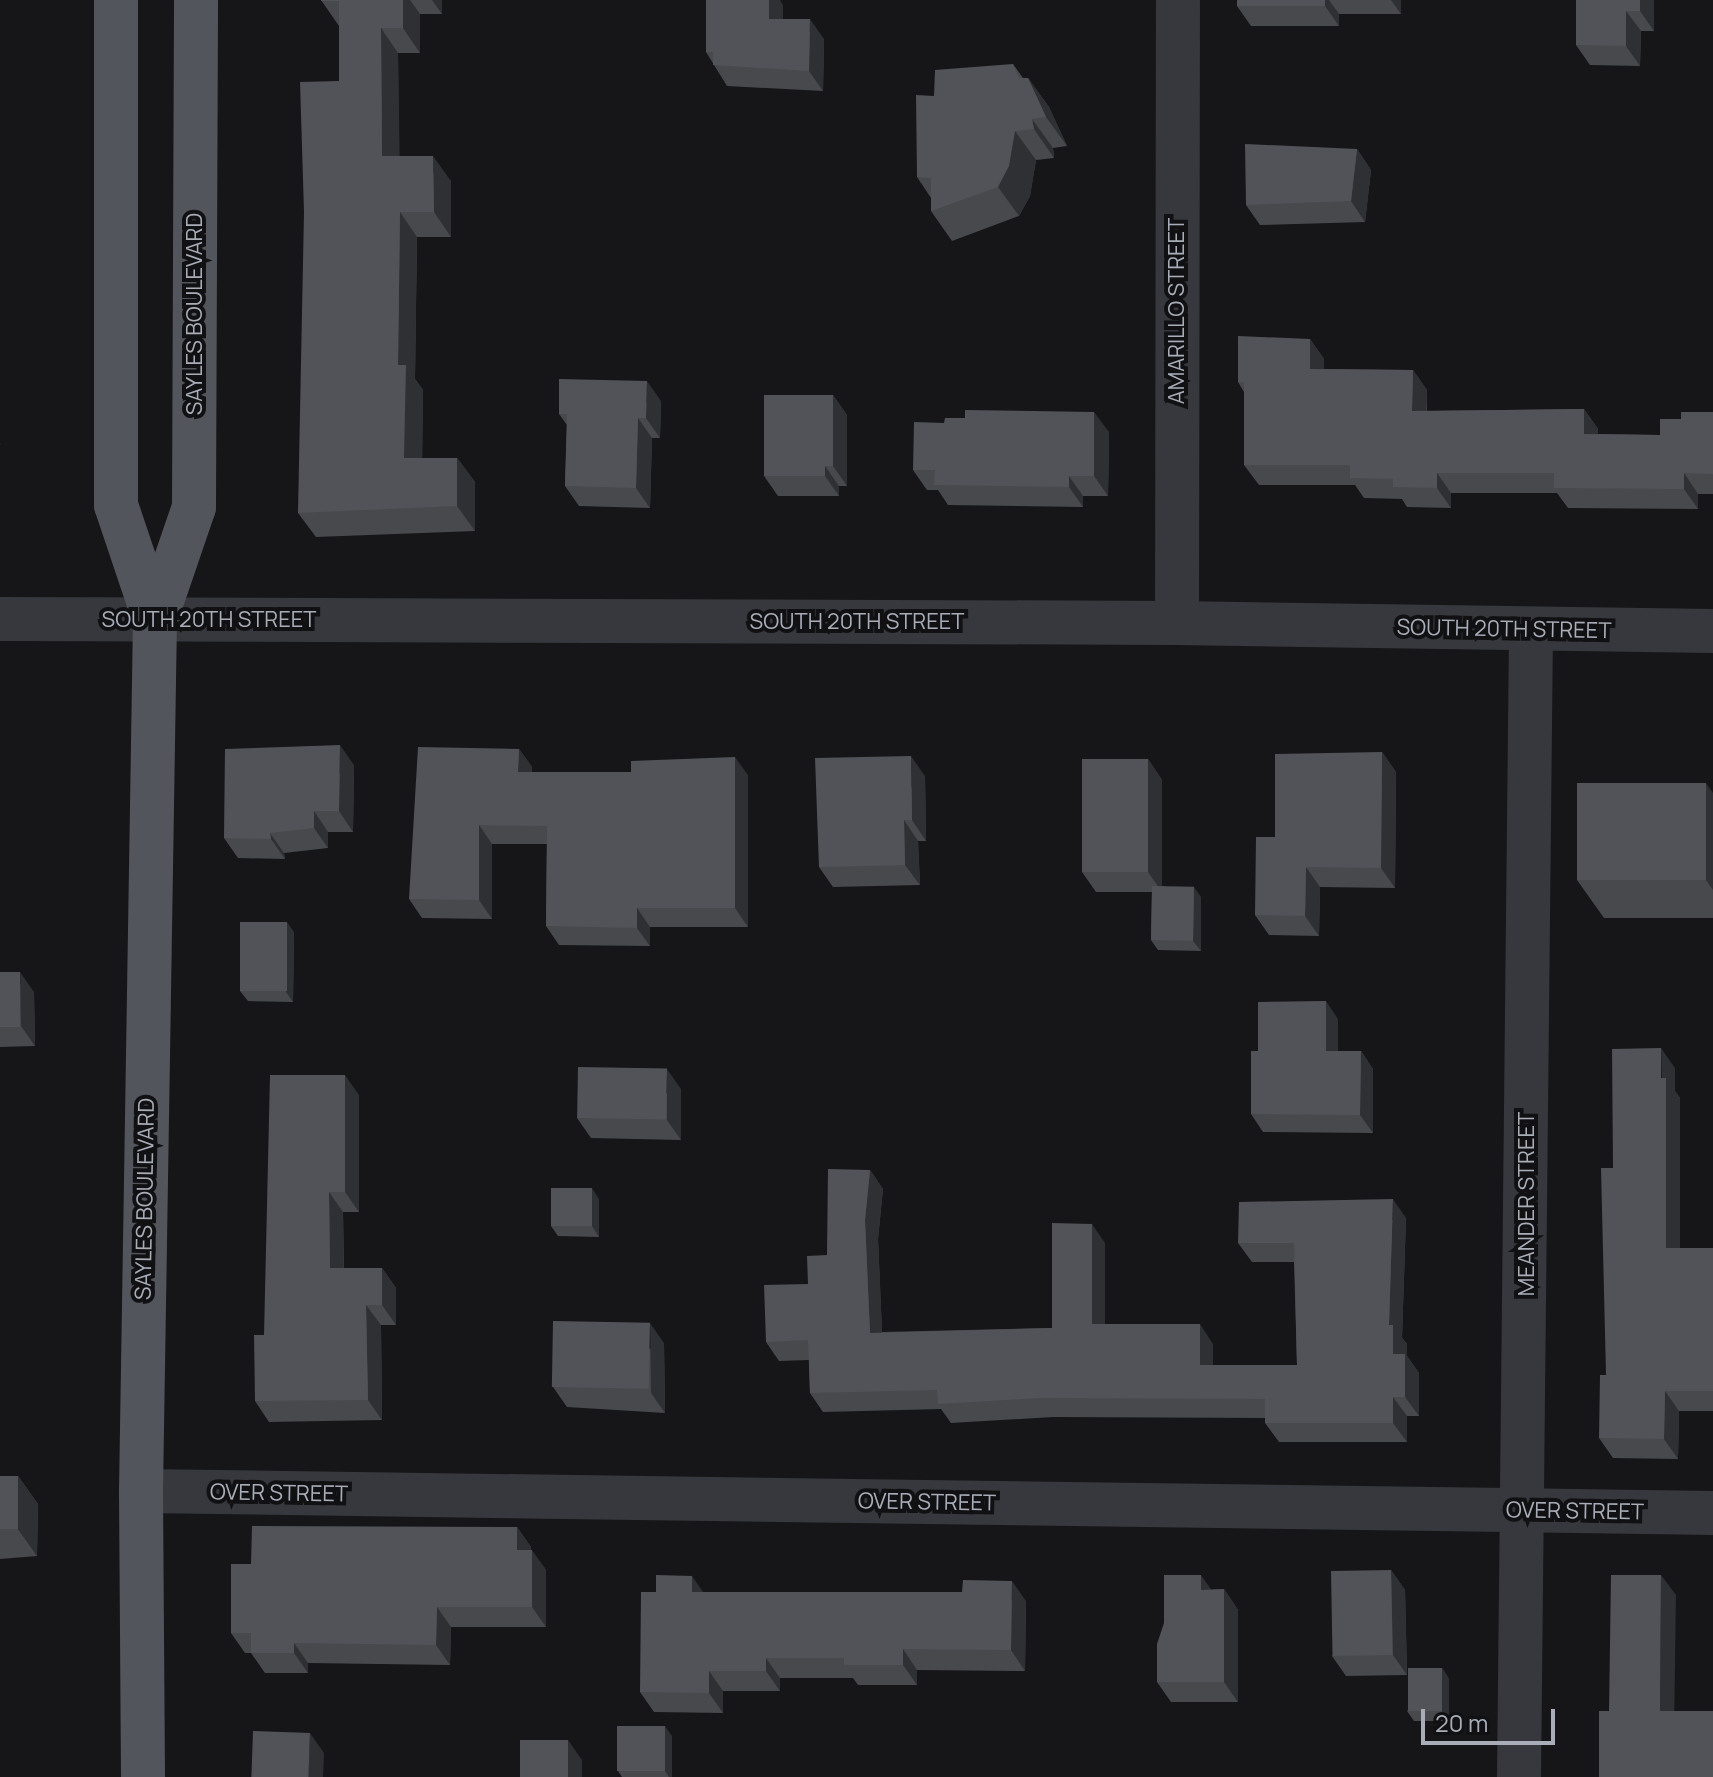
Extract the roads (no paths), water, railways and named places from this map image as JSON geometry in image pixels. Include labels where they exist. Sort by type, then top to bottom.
[{"type":"main road","name":"SAYLES BOULEVARD","points":[[116,0],[116,505],[155,621]]},
{"type":"main road","name":"SAYLES BOULEVARD","points":[[143,1777],[141,1491],[155,621],[194,507],[196,0]]},
{"type":"street","name":"AMARILLO STREET","points":[[1177,623],[1178,0]]},
{"type":"street","name":"SOUTH 20TH STREET","points":[[0,619],[1177,623],[1713,631]]},
{"type":"street","name":"MEANDER STREET","points":[[1519,1777],[1531,630]]},
{"type":"street","name":"OVER STREET","points":[[141,1491],[1713,1513]]}]
